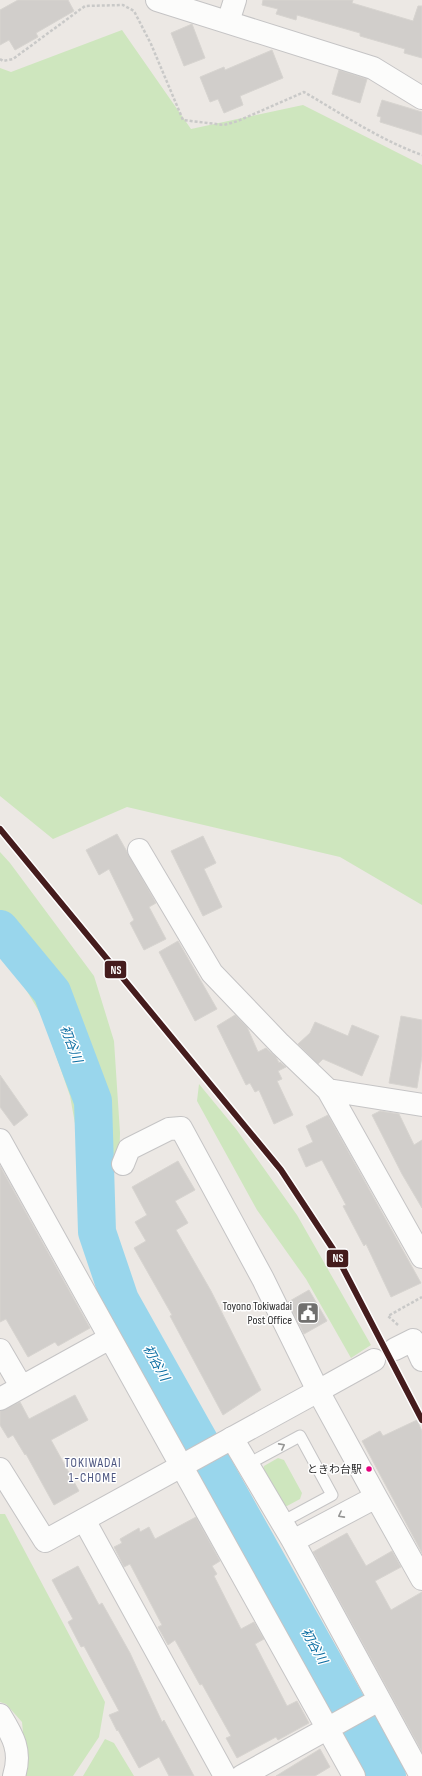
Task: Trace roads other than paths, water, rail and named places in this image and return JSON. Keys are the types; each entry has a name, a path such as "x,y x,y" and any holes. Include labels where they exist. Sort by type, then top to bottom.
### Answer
{"street":[{"path":"157,0 373,68 422,98"},
{"path":"228,22 235,0"},
{"path":"139,850 212,973 280,1044 328,1090 422,1256"},
{"path":"328,1090 422,1105"},
{"path":"123,1164 130,1149 169,1129 180,1128 263,1279 318,1390 422,1578"},
{"path":"0,1140 354,1776"},
{"path":"0,1399 110,1338"},
{"path":"404,1344 422,1360"},
{"path":"0,1350 22,1386"},
{"path":"0,1469 45,1541 374,1360"},
{"path":"232,1438 293,1541 421,1776"},
{"path":"293,1541 376,1497"},
{"path":"84,1520 226,1776"},
{"path":"242,1776 379,1700"},
{"path":"0,1715 12,1735 17,1749 14,1776"}],"lane":[{"path":"248,1464 300,1436 332,1496 282,1522"}],"waterway":[{"name":"初谷川","path":"0,929 52,992 93,1101 97,1232 120,1300 387,1776"}],"place":[{"name":"Toyono Tokiwadai Post Office","path":"308,1313"},
{"name":"ときわ台駅","path":"369,1469"}],"district":[{"name":"TOKIWADAI 1-CHOME","path":"93,1470"}]}
